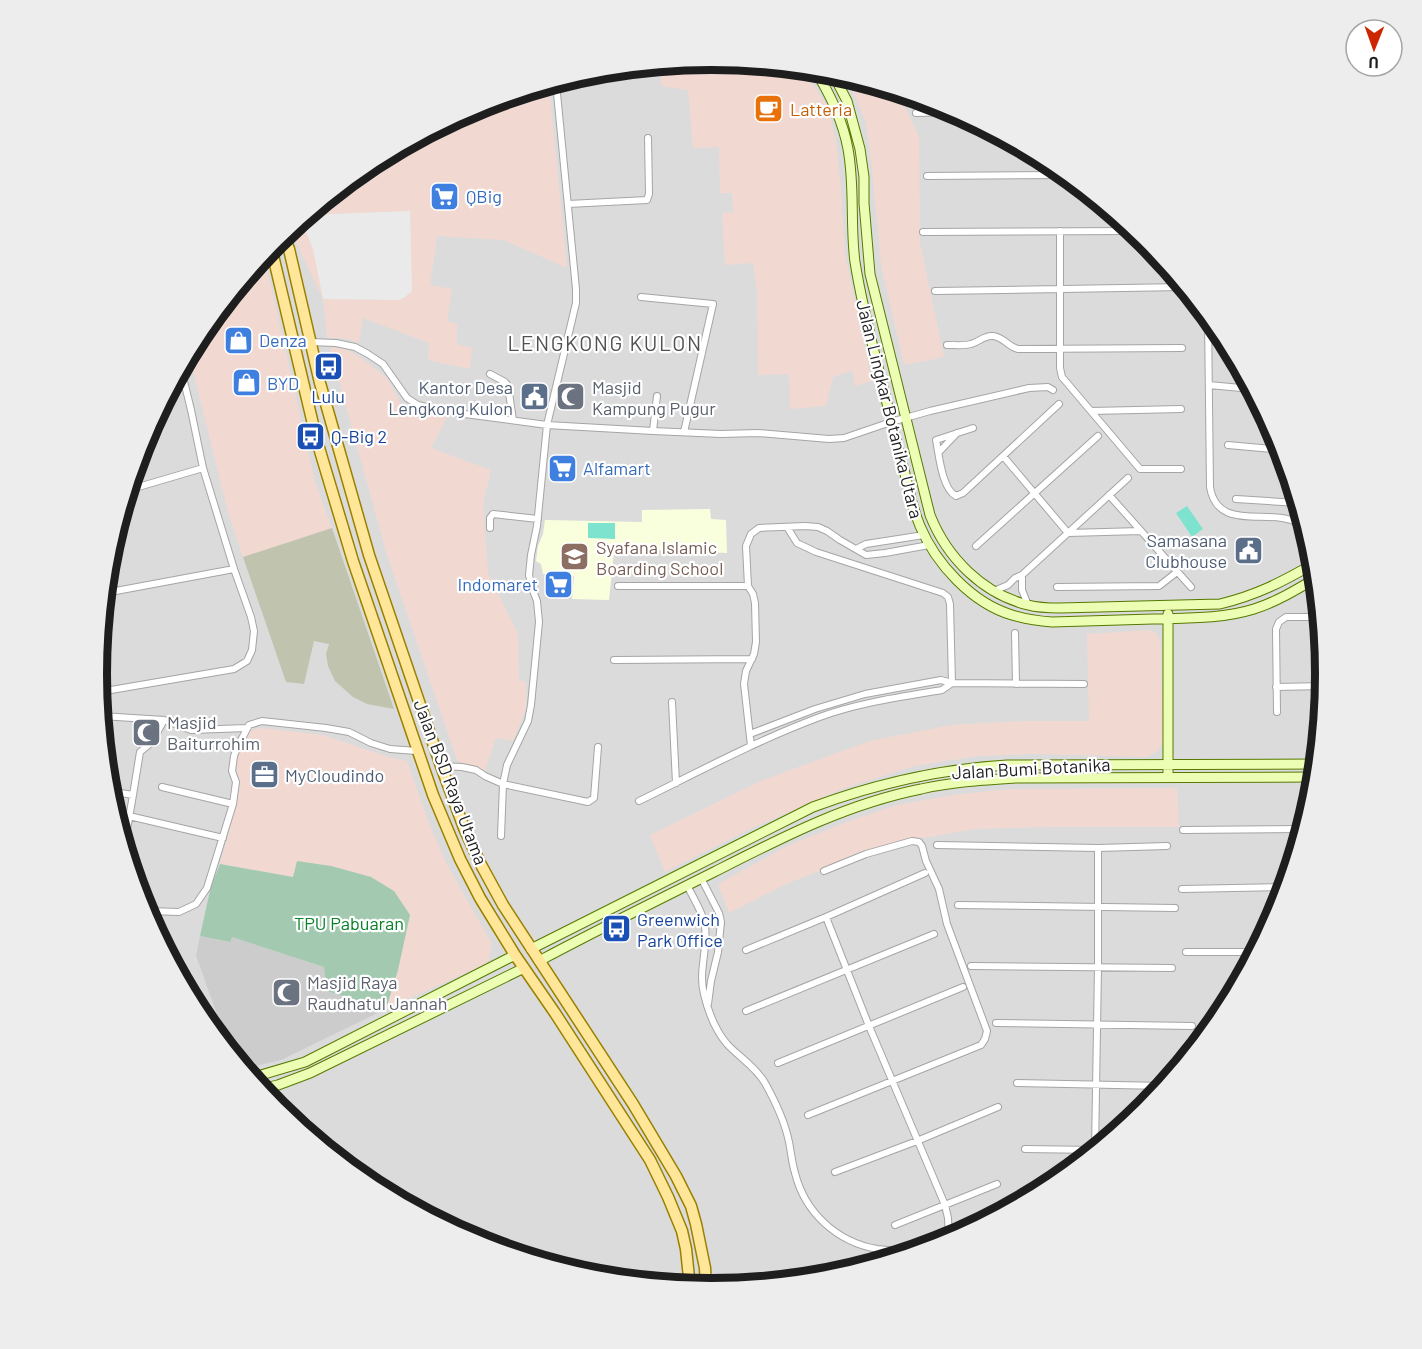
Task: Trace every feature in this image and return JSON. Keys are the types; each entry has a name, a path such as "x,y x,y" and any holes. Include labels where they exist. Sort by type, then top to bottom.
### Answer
{"main road":[{"name":"Jalan Lingkar Botanika Utara","path":"821,81 830,97 848,150 853,243 859,284 891,422 915,512 929,545 948,571 997,609 1010,615 1035,621 1052,622 1168,619 1234,614 1256,608 1308,583"},
{"name":"Jalan Lingkar Botanika Utara","path":"838,84 846,101 861,149 872,286 927,506 936,530 953,556 967,571 1006,597 1028,605 1060,608 1220,604 1268,589 1305,568"},
{"path":"853,243 867,242"},
{"name":"Jalan BSD Raya Utama","path":"287,244 320,383 369,555 464,828 503,904 633,1104 676,1176 696,1224 705,1278"},
{"name":"Jalan BSD Raya Utama","path":"274,258 317,441 353,561 433,795 460,859 480,898 650,1160 682,1231 689,1277"},
{"path":"353,561 369,555"},
{"path":"1168,606 1168,777"},
{"name":"Jalan Bumi Botanika","path":"531,949 813,807 902,780 985,766 1308,764"},
{"name":"Jalan Bumi Botanika","path":"539,961 787,835 846,810 920,789 1016,778 1306,777"},
{"path":"841,797 846,810"},
{"path":"259,1076 305,1062 515,954"},
{"path":"270,1087 310,1073 524,968"},
{"path":"341,1043 347,1055"}],"street":[{"path":"501,836 503,784 507,765 528,721 531,705 539,609 529,575 538,519 547,425 576,303 557,91"},
{"path":"916,113 932,113"},
{"path":"568,204 646,200 649,194 648,138"},
{"path":"927,177 1048,172"},
{"path":"1060,231 1060,368 1062,376 1140,469 1181,469"},
{"path":"923,232 1121,231"},
{"path":"935,291 1174,287"},
{"path":"641,297 714,304 684,432"},
{"path":"1208,332 1210,487 1215,503 1222,510 1234,516 1295,521"},
{"path":"947,345 968,345 982,338 995,336 1017,349 1182,348"},
{"path":"310,342 355,347 368,354 383,364 407,398 418,405 442,411 547,425 844,438 930,411 1029,388 1048,387 1053,390"},
{"path":"490,374 508,386 513,420"},
{"path":"107,690 234,669 247,661 252,650 254,631 251,617 203,468 184,380"},
{"path":"1209,385 1242,388"},
{"path":"653,431 657,396"},
{"path":"973,428 936,440 946,484 951,493 956,496 963,493 1059,404"},
{"path":"1091,411 1182,409"},
{"path":"939,452 958,433"},
{"path":"976,546 1098,436"},
{"path":"1228,445 1271,449"},
{"path":"1003,456 1068,533"},
{"path":"137,487 203,468"},
{"path":"994,591 1022,575 1128,478"},
{"path":"1109,495 1191,587"},
{"path":"1236,499 1289,502"},
{"path":"490,528 489,518 493,514 538,519"},
{"path":"787,526 797,543 816,552 943,593 948,597 952,683"},
{"path":"752,746 744,684 756,642 755,603 748,586 746,546 751,534 759,528 818,527 866,555 929,545"},
{"path":"1068,533 1141,531"},
{"path":"856,549 866,544 924,535"},
{"path":"113,592 234,569"},
{"path":"1057,587 1159,586 1178,572"},
{"path":"1022,575 1022,590 1028,605"},
{"path":"618,586 748,586"},
{"path":"1277,712 1276,629 1286,617 1312,617"},
{"path":"1015,633 1016,684"},
{"path":"614,660 752,659"},
{"path":"750,734 814,709 865,694 940,680 952,683 1084,684"},
{"path":"639,801 818,717 867,703 942,690 952,683"},
{"path":"1276,687 1315,686"},
{"path":"672,702 676,783"},
{"path":"108,716 164,720 191,730 247,728"},
{"path":"127,827 140,752 152,742 164,720"},
{"path":"155,911 180,912 196,904 207,888 233,804 236,782 232,763 247,728 252,724 262,721 326,728 349,732 390,749 417,751"},
{"path":"441,766 476,770 503,784 588,802 594,798 598,747"},
{"path":"162,788 233,804"},
{"path":"119,793 133,795"},
{"path":"129,816 223,838"},
{"path":"1183,830 1294,829"},
{"path":"808,1115 981,1045 987,1031 947,924 939,889 919,842 912,841 866,854 824,871"},
{"path":"937,845 1098,848 1167,846"},
{"path":"1095,1141 1098,848"},
{"path":"746,950 925,873"},
{"path":"701,878 719,913 721,922 708,1008"},
{"path":"687,885 704,919 706,938 702,986 708,1008 717,1029 728,1044 764,1081 789,1139 794,1173 802,1194 814,1213 827,1226 845,1238 877,1249 893,1250"},
{"path":"1182,889 1276,887"},
{"path":"958,905 1175,908"},
{"path":"826,917 869,1026 945,1205 948,1230"},
{"path":"746,1011 934,934"},
{"path":"1186,952 1247,952"},
{"path":"971,966 1172,968"},
{"path":"778,1063 963,987"},
{"path":"996,1023 1192,1026"},
{"path":"1017,1083 1153,1086"},
{"path":"835,1173 999,1107"},
{"path":"1024,1149 1084,1150"},
{"path":"895,1225 997,1184"}],"shaded area":[{"path":"711,70 790,76 829,82 905,103 942,116 1013,151 1079,195 1109,220 1165,276 1190,307 1213,339 1253,407 1283,480 1294,518 1310,596 1314,635 1314,714 1310,753 1294,831 1283,869 1253,942 1234,976 1213,1010 1165,1073 1138,1102 1079,1154 1013,1198 978,1216 942,1233 867,1258 829,1267 751,1277 671,1277 632,1273 593,1267 517,1246 480,1233 409,1198 343,1154 313,1129 257,1073 232,1042 209,1010 169,942 139,869 128,831 112,753 108,714 108,635 112,596 128,518 139,480 169,407 188,372 232,307 257,276 284,247 343,195 409,151 444,133 480,116 555,91 593,82 671,72"},
{"path":"711,70 810,79 828,108 836,141 845,254 872,381 855,386 852,370 833,377 826,406 790,409 789,374 758,375 757,292 753,263 725,265 722,213 733,212 732,193 720,193 719,147 693,148 688,90 661,86 660,73"},
{"path":"851,87 903,102 919,137 920,243 944,357 904,365 881,265 866,123"},
{"name":"QBig","path":"550,93 567,268 504,240 437,236 430,285 452,289 447,321 457,324 457,344 472,348 470,369 428,360 429,343 363,318 359,343 344,338 327,338 323,299 294,238 313,220 375,172 409,151 480,116"},
{"path":"410,211 412,291 399,300 323,299 313,249 304,228 320,215"},
{"path":"266,266 315,482 332,528 243,557 228,512 192,366 232,307"},
{"path":"330,348 342,348 357,355 387,378 403,408 447,417 431,448 491,470 483,504 488,573 518,634 519,680 526,682 526,709 513,741 496,738 485,770 469,767 457,760 386,552"},
{"path":"1187,506 1203,529 1192,537 1176,513"},
{"name":"Syafana Islamic Boarding School","path":"710,509 711,519 726,520 727,553 669,550 614,552 609,600 572,599 574,576 543,574 541,564 536,561 545,520 642,522 642,510"},
{"path":"588,523 615,523 615,539 588,538"},
{"path":"332,528 394,709 367,704 353,697 335,681 328,666 326,654 329,644 314,641 304,684 286,682 243,557"},
{"path":"1151,630 1158,635 1161,645 1163,743 1156,752 1147,757 1034,754 978,756 915,766 845,788 752,828 665,872 650,835 763,780 870,741 951,725 1021,721 1089,721 1087,634"},
{"path":"261,728 323,735 407,761 445,861 492,944 488,963 386,1009 398,970 371,877 331,866 293,877 220,864 238,799 240,783 236,764 238,752 246,734 251,730"},
{"path":"1177,788 1179,827 975,829 912,840 856,857 788,883 729,913 718,884 787,846 897,805 953,795 1007,789"},
{"path":"200,936 229,942 232,937 324,967 327,991 386,1009 281,1060 252,1067 222,1028 196,956"}],"green space":[{"name":"TPU Pabuaran","path":"297,861 331,866 371,877 394,891 410,915 398,970 386,1009 327,991 324,967 232,937 230,942 200,936 211,886 220,864 293,877"}],"place":[{"name":"Latteria","path":"769,109"},
{"name":"QBig","path":"445,196"},
{"name":"Denza","path":"238,340"},
{"name":"Lulu","path":"328,367"},
{"name":"BYD","path":"246,383"},
{"name":"Kantor Desa Lengkong Kulon","path":"534,397"},
{"name":"Masjid Kampung Pugur","path":"571,397"},
{"name":"Q-Big 2","path":"310,436"},
{"name":"Alfamart","path":"562,468"},
{"name":"Samasana Clubhouse","path":"1248,550"},
{"name":"Syafana Islamic Boarding School","path":"575,557"},
{"name":"Indomaret","path":"559,584"},
{"name":"Masjid Baiturrohim","path":"146,732"},
{"name":"MyCloudindo","path":"264,775"},
{"name":"Greenwich Park Office","path":"616,929"},
{"name":"Masjid Raya Raudhatul Jannah","path":"286,992"}],"district":[{"name":"LENGKONG KULON","path":"605,342"}]}
